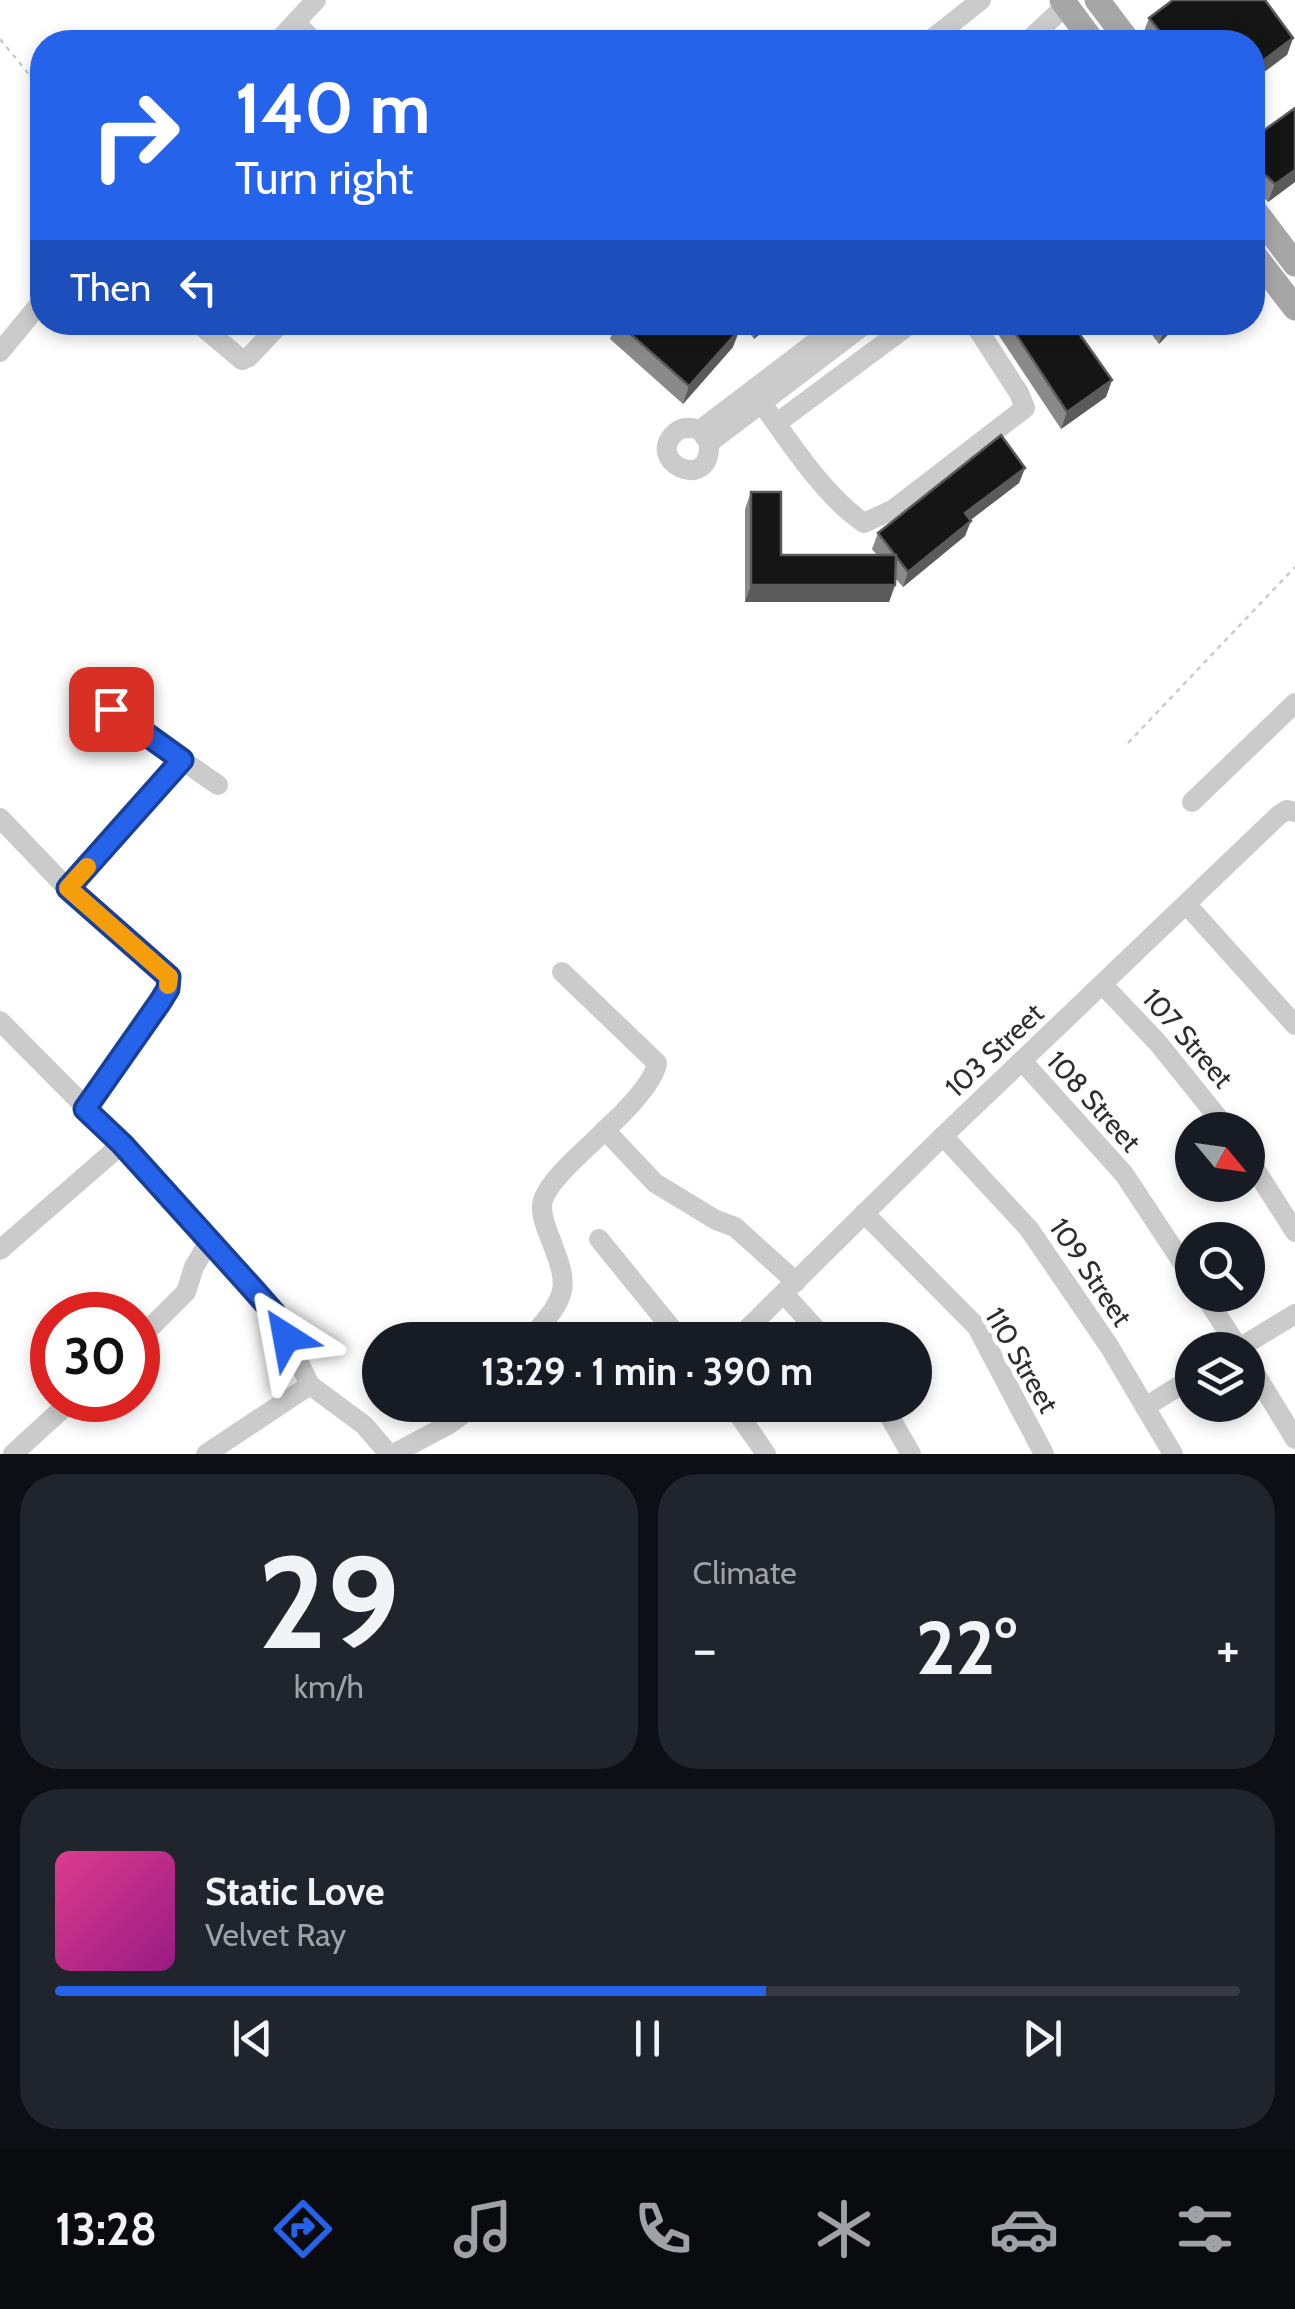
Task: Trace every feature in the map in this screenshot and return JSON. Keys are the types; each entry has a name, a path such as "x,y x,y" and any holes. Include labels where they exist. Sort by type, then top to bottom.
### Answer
{"main road":[{"path":"1098,0 1107,30"},
{"path":"1064,2 1099,30"},
{"path":"1265,224 1295,264"},
{"path":"1265,269 1295,308"}],"street":[{"path":"288,30 316,0"},
{"path":"943,30 982,0"},
{"path":"1038,30 1064,2"},
{"path":"296,22 304,30"},
{"path":"0,352 30,316"},
{"path":"212,335 242,360 269,335"},
{"path":"704,437 835,335"},
{"path":"777,423 895,335"},
{"path":"758,397 846,511 864,523 882,516 1025,408 981,335"},
{"path":"1192,802 1295,703"},
{"path":"111,709 218,786"},
{"path":"68,888 182,760"},
{"name":"103 Street","path":"755,1322 1278,815 1287,810 1295,812"},
{"path":"0,818 68,888 169,977 168,989 160,1002 85,1109"},
{"path":"1187,905 1295,1025"},
{"path":"544,1322 565,1286 564,1270 545,1224 543,1200 551,1186 622,1116 656,1072 657,1062 562,972"},
{"name":"107 Street","path":"1103,985 1213,1112"},
{"path":"0,1020 122,1144 274,1313 310,1384 364,1425 391,1454 452,1422"},
{"name":"108 Street","path":"1022,1060 1124,1174 1175,1251"},
{"path":"605,1130 655,1183 744,1232 814,1322"},
{"name":"109 Street","path":"943,1136 1029,1229 1069,1285 1173,1454"},
{"path":"0,1250 122,1144"},
{"path":"1265,1185 1295,1232"},
{"name":"110 Street","path":"864,1213 977,1328 1044,1454"},
{"path":"160,1318 186,1292 194,1267 210,1240"},
{"path":"599,1240 666,1322"},
{"path":"1265,1335 1295,1314"},
{"path":"206,1454 310,1384"},
{"path":"1145,1408 1175,1389"},
{"path":"1265,1391 1295,1439"},
{"path":"12,1454 48,1422"},
{"path":"744,1422 766,1454"},
{"path":"893,1422 911,1454"}],"path":[{"path":"0,39 30,76"},
{"path":"1128,743 1295,567"}],"building":[{"path":"1173,0 1265,0 1293,38 1265,59 1265,30 1158,30 1149,18"},
{"path":"1295,108 1295,170 1275,184 1265,175 1265,130"},
{"path":"632,335 735,335 689,386"},
{"path":"1017,335 1080,335 1112,380 1067,412"},
{"path":"1001,435 1025,468 965,513 971,521 908,572 878,533"},
{"path":"751,492 781,492 781,555 896,555 895,585 751,585"}],"slow traffic":[{"path":"87,867 68,888 169,977 168,985"}],"route":[{"path":"111,709 182,760 68,888 169,977 168,989 160,1002 85,1109 122,1144 252,1288 274,1313 286,1337"}]}
